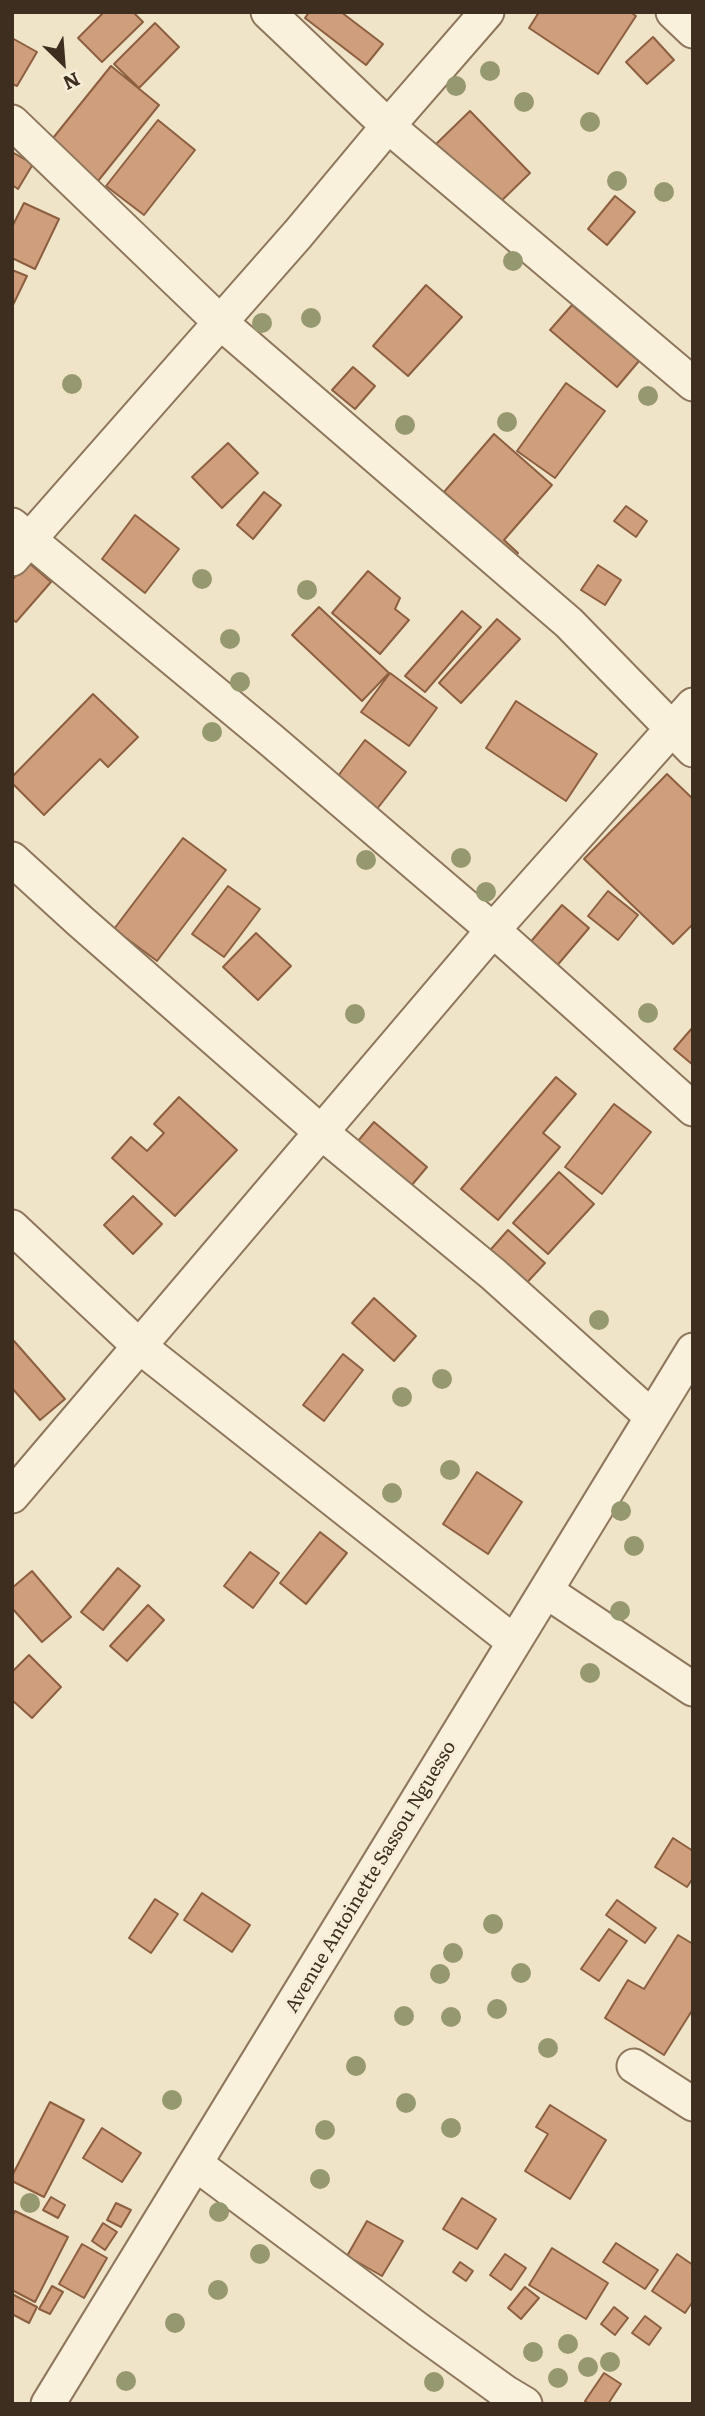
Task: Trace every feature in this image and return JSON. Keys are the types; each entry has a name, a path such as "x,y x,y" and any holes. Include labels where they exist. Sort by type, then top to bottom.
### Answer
{"street":[{"path":"268,12 388,126 693,384"},
{"path":"487,12 119,441 18,541 271,740 493,930 693,1108"},
{"path":"673,12 693,31"},
{"path":"12,122 220,322 569,623 686,728 493,930 12,1496"},
{"path":"12,859 79,921 321,1132 493,1274 652,1417"},
{"path":"12,1227 139,1346 514,1642"},
{"name":"Avenue Antoinette Sassou Nguesso","path":"48,2404 693,1350"},
{"path":"546,1591 693,1689"},
{"path":"634,2066 693,2104"},
{"path":"196,2164 419,2331 525,2404"}],"building":[{"path":"104,12 133,12 143,22 102,62 78,38"},
{"path":"309,12 341,12 383,44 366,65 305,18"},
{"path":"539,12 630,12 636,16 598,74 529,28"},
{"path":"155,23 179,47 139,88 114,64"},
{"path":"653,37 674,60 647,84 626,62"},
{"path":"12,38 37,52 17,86 12,84"},
{"path":"111,66 159,105 94,186 45,148"},
{"path":"470,111 530,173 494,208 434,146"},
{"path":"158,120 195,150 144,215 106,186"},
{"path":"12,152 33,164 18,189 12,185"},
{"path":"615,196 635,212 607,245 588,229"},
{"path":"24,203 59,219 35,269 12,258 12,227"},
{"path":"12,270 27,276 12,307"},
{"path":"426,285 462,317 408,376 373,346"},
{"path":"572,305 639,361 617,387 550,330"},
{"path":"353,367 375,386 355,409 332,390"},
{"path":"566,383 605,411 555,478 517,451"},
{"path":"494,434 552,485 504,540 518,553 495,579 457,547 478,522 444,492"},
{"path":"228,443 258,473 222,508 192,477"},
{"path":"264,492 281,505 253,539 237,525"},
{"path":"626,506 647,521 636,537 614,521"},
{"path":"135,515 179,549 145,593 102,559"},
{"path":"28,562 51,582 16,622 12,619 12,580"},
{"path":"598,565 621,580 605,605 581,590"},
{"path":"368,571 400,598 395,609 409,620 380,654 332,613"},
{"path":"319,607 389,673 362,701 292,635"},
{"path":"462,611 481,627 425,692 405,676"},
{"path":"497,619 520,639 461,703 439,683"},
{"path":"390,673 437,708 409,746 361,712"},
{"path":"93,694 138,737 108,767 100,759 44,815 12,783 12,777"},
{"path":"516,701 597,754 566,801 486,748"},
{"path":"365,740 406,772 373,814 332,784"},
{"path":"667,774 693,799 693,924 673,944 584,859"},
{"path":"183,838 226,870 157,961 114,929"},
{"path":"228,886 260,909 224,957 192,934"},
{"path":"608,891 638,915 618,940 588,916"},
{"path":"562,905 589,928 555,968 528,945"},
{"path":"256,933 291,966 258,1000 223,967"},
{"path":"693,1027 693,1065 674,1049"},
{"path":"556,1077 576,1094 543,1133 560,1147 498,1220 461,1189"},
{"path":"179,1097 237,1150 175,1216 112,1158 131,1137 147,1151 164,1133 154,1124"},
{"path":"614,1104 651,1132 602,1194 565,1167"},
{"path":"374,1122 427,1167 406,1192 353,1147"},
{"path":"559,1172 594,1204 548,1254 513,1223"},
{"path":"133,1196 162,1224 133,1254 104,1225"},
{"path":"508,1230 545,1263 522,1288 485,1256"},
{"path":"374,1298 416,1336 394,1361 352,1323"},
{"path":"14,1341 65,1399 40,1420 12,1388"},
{"path":"343,1354 363,1370 324,1421 303,1405"},
{"path":"477,1472 522,1502 488,1554 443,1524"},
{"path":"320,1532 347,1553 306,1604 280,1583"},
{"path":"250,1552 279,1573 253,1608 224,1586"},
{"path":"118,1568 140,1586 103,1630 81,1612"},
{"path":"32,1571 71,1617 42,1642 12,1608 12,1588"},
{"path":"148,1605 164,1620 127,1661 110,1646"},
{"path":"29,1655 61,1687 32,1718 12,1700 12,1672"},
{"path":"673,1838 693,1851 693,1878 687,1887 655,1867"},
{"path":"202,1893 250,1925 232,1952 184,1920"},
{"path":"155,1899 178,1914 151,1953 129,1938"},
{"path":"617,1900 656,1928 645,1943 606,1915"},
{"path":"609,1929 627,1941 599,1981 581,1969"},
{"path":"678,1935 693,1944 693,2009 664,2055 605,2018 628,1980 644,1989"},
{"path":"50,2102 84,2120 44,2197 12,2181 12,2176"},
{"path":"550,2105 606,2140 570,2199 525,2171 548,2134 536,2127"},
{"path":"102,2128 141,2153 122,2182 83,2158"},
{"path":"51,2197 65,2205 58,2218 43,2210"},
{"path":"462,2198 496,2219 477,2249 443,2229"},
{"path":"116,2203 131,2210 121,2227 107,2220"},
{"path":"15,2211 68,2237 35,2302 12,2290 12,2217"},
{"path":"367,2221 403,2241 382,2276 347,2256"},
{"path":"103,2223 117,2232 105,2250 92,2241"},
{"path":"616,2243 658,2270 645,2289 603,2262"},
{"path":"82,2244 107,2258 84,2298 59,2284"},
{"path":"552,2248 608,2283 586,2319 529,2285"},
{"path":"505,2254 526,2268 511,2290 490,2275"},
{"path":"677,2254 693,2265 693,2301 685,2313 652,2291"},
{"path":"460,2262 473,2271 466,2281 453,2272"},
{"path":"52,2286 63,2292 50,2314 39,2309"},
{"path":"525,2287 539,2298 521,2319 508,2308"},
{"path":"12,2294 37,2307 29,2323 12,2314"},
{"path":"614,2307 628,2318 615,2335 601,2324"},
{"path":"645,2316 661,2328 649,2345 632,2333"},
{"path":"604,2373 621,2384 608,2404 589,2404 585,2401"}]}
